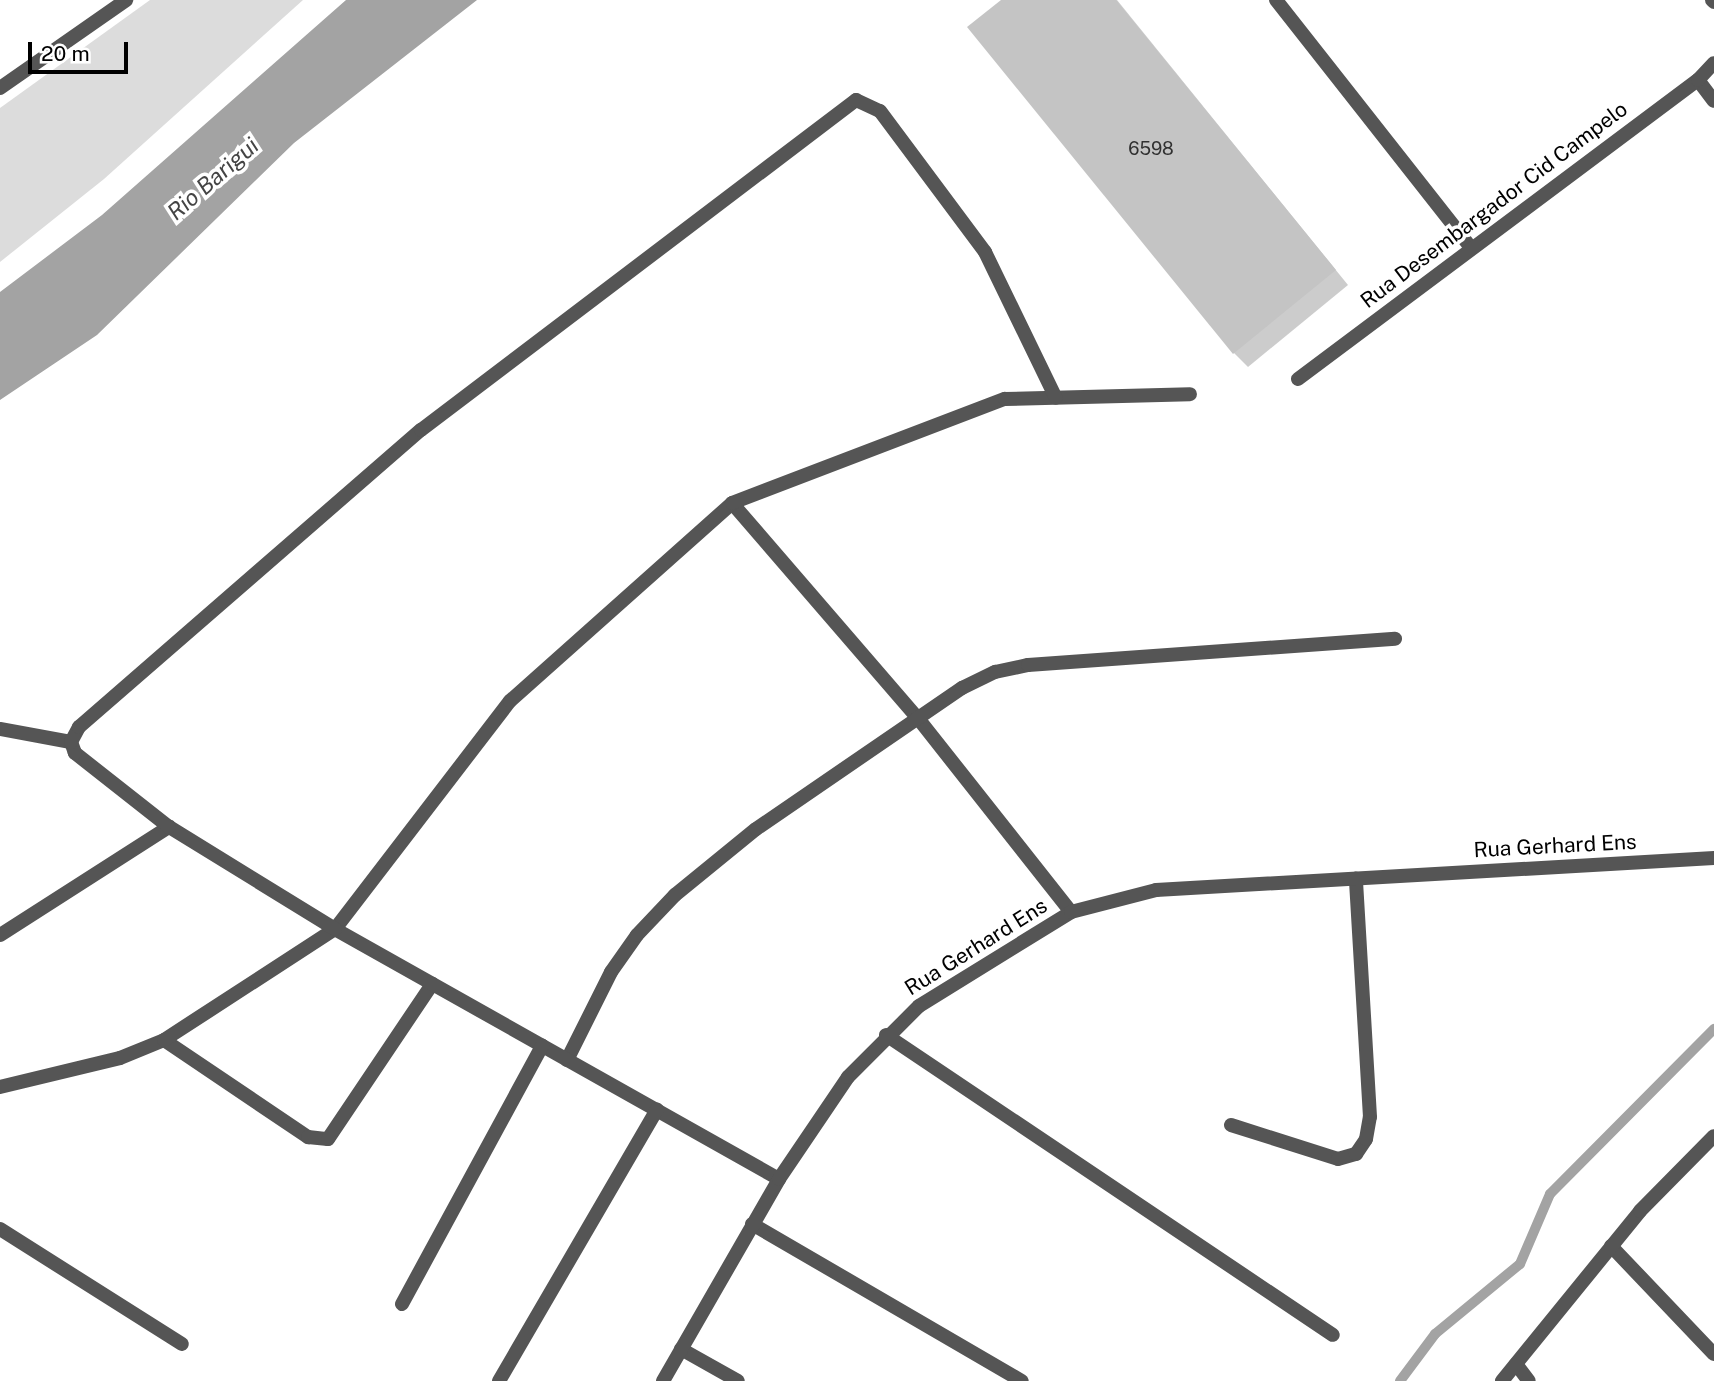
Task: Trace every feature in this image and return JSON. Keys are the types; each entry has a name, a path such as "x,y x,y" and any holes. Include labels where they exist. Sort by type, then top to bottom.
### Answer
{"street":[{"path":"0,89 126,0"},
{"path":"1276,0 1471,248"},
{"name":"Rua Desembargador Cid Campelo","path":"1298,379 1698,80 1714,63"},
{"path":"1698,80 1714,101"},
{"path":"779,1179 335,929 169,827 75,753 71,741 79,727 421,430 856,100 880,111 985,252 1056,398"},
{"path":"0,1087 120,1058 164,1040 335,929 510,701 732,503 1005,399 1190,394"},
{"path":"732,503 917,717 1071,912"},
{"path":"567,1060 611,972 637,935 675,894 756,829 917,717 995,672 1028,665 1395,639"},
{"path":"0,729 71,741"},
{"path":"0,935 169,827"},
{"name":"Rua Gerhard Ens","path":"663,1381 779,1179 848,1077 886,1035 962,977 1071,912 1156,890 1714,858"},
{"path":"1231,1125 1338,1159 1356,1154 1366,1139 1370,1117 1356,878"},
{"path":"164,1040 308,1137 328,1139 432,984"},
{"path":"886,1035 1333,1335"},
{"path":"402,1304 542,1046"},
{"path":"499,1381 657,1110"},
{"path":"1502,1381 1611,1246 1714,1136"},
{"path":"752,1224 1022,1381"},
{"path":"0,1229 182,1344"},
{"path":"1611,1246 1714,1354"},
{"path":"681,1349 738,1381"},
{"path":"1516,1364 1529,1381"}],"shaded area":[{"path":"150,0 303,0 104,179 0,262 0,108"}],"water":[{"name":"Rio Barigui","path":"346,0 477,0 294,143 97,335 0,400 0,292 102,215"}],"building":[{"path":"1001,0 1116,0 1336,270 1233,354 967,27"}],"waterway":[{"path":"1400,1381 1435,1334 1520,1264 1550,1194 1714,1029"}]}
